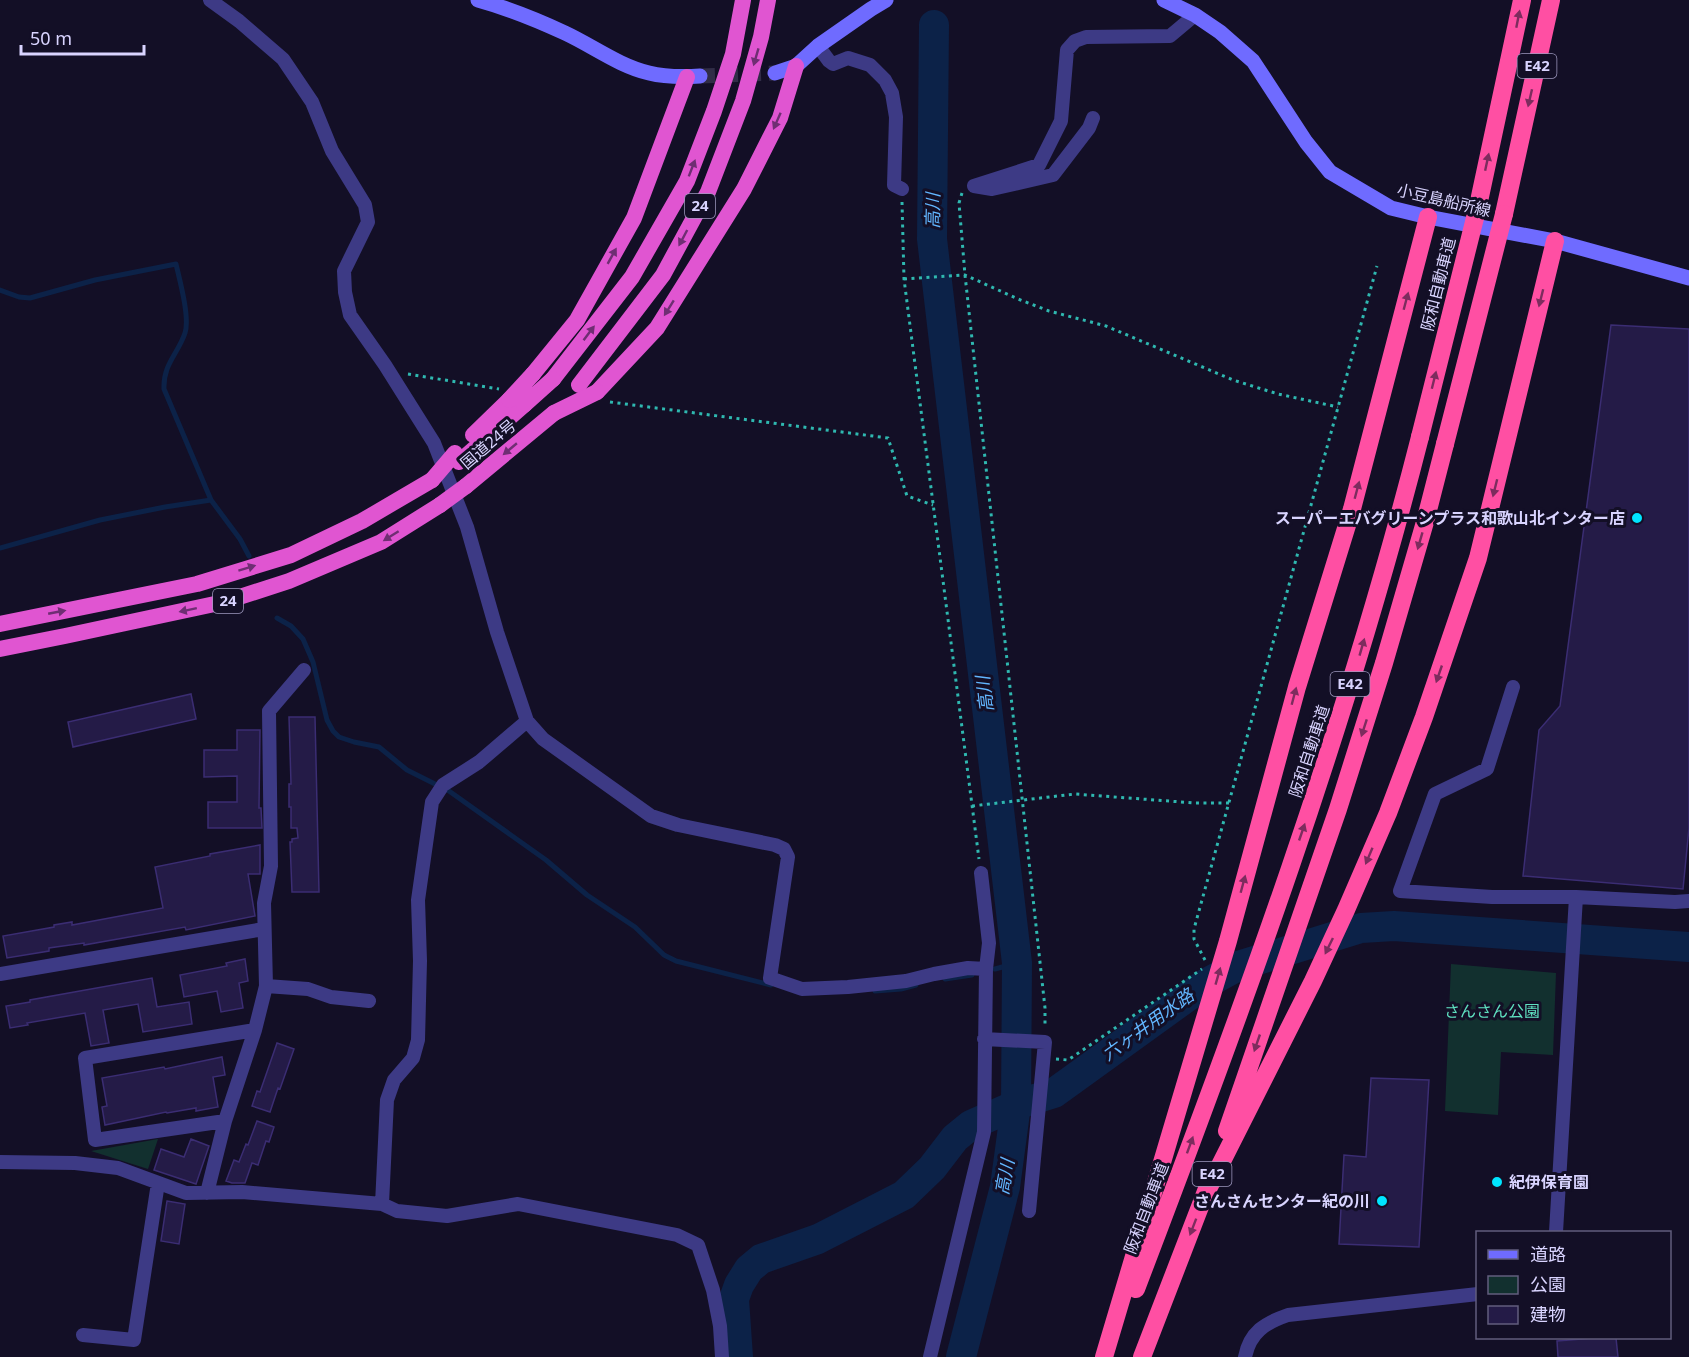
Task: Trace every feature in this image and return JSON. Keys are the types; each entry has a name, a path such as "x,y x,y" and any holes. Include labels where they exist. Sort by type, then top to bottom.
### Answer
{"highway":[{"name":"国道24号","path":"514,398 553,379 632,277 687,181 733,54 743,0"},
{"name":"国道24号","path":"0,649 224,602 278,585 381,542 466,486 554,413 579,386 663,275 708,192 743,101 761,37 768,0"},
{"name":"阪和自動車道","path":"1110,1357 1246,995 1310,810 1356,666 1399,520 1478,206 1522,0"},
{"name":"E42","path":"1142,1357 1205,1195 1302,918 1384,663 1425,522 1504,214 1551,0"},
{"name":"24","path":"554,413 603,397 657,328 744,189 780,117 796,66"},
{"name":"24","path":"0,624 197,584 291,555 362,521 432,480 514,398 577,320 634,218 694,76"},
{"path":"1104,1357 1228,941 1297,687 1352,509 1428,217"},
{"path":"1205,1195 1346,910 1388,813 1424,717 1478,558 1555,241"}],"main road":[{"path":"478,0 499,6 565,33 617,61 650,73 694,76"},
{"path":"775,73 796,66 818,46 886,0"},
{"name":"小豆島船所線","path":"1164,0 1195,15 1220,32 1254,61 1306,142 1330,172 1391,208 1555,241 1689,278"}],"street":[{"path":"210,0 239,21 283,59 312,102 332,151 365,205 368,222 344,271 345,292 350,315 434,443 467,527 497,632 527,721 543,739 651,816 678,825 775,845 784,849 788,857 770,978 802,989 906,981 968,968 986,969"},
{"path":"974,186 1039,165 1061,121 1067,50 1075,41 1086,37 1170,36 1195,15"},
{"path":"818,46 833,64 848,58 870,65 885,80 892,93 896,117 894,185 902,189"},
{"path":"974,186 992,189 1053,175 1089,128 1093,118"},
{"path":"207,1192 225,1121 255,1029 266,986 264,903 271,866 268,711 304,670"},
{"path":"1513,687 1487,769 1435,794 1400,891 1492,897 1689,901"},
{"path":"382,1204 387,1100 394,1080 413,1058 418,1040 420,961 418,900 432,802 442,787 479,762 527,721"},
{"path":"930,1357 984,1132 991,1039 986,969 989,943 981,873"},
{"path":"1556,1231 1576,897"},
{"path":"0,974 264,930"},
{"path":"266,986 308,989 331,997 369,1001"},
{"path":"225,1121 95,1140 85,1058 255,1029"},
{"path":"991,1039 1042,1042 1043,1058 1029,1211"},
{"path":"0,1162 75,1162 118,1168 186,1193 253,1193 382,1204 397,1211 447,1216 518,1204 677,1235 698,1245 713,1290 720,1326 722,1357"},
{"path":"83,1335 134,1340 159,1183"},
{"path":"1245,1357 1252,1338 1270,1322 1288,1315 1476,1294"}],"path":[{"path":"974,186 962,193 958,203 1020,800 1045,1008 1042,1042"},
{"path":"902,189 904,279 975,806 981,873"},
{"path":"1043,1058 1068,1060 1208,965 1194,939 1194,928 1377,266"},
{"path":"904,279 964,275 1049,311 1106,326 1233,380 1278,394 1338,407"},
{"path":"388,371 514,398"},
{"path":"603,397 888,438 907,496 933,505"},
{"path":"975,806 1075,794 1195,803 1229,803"}],"green space":[{"name":"さんさん公園","path":"1451,964 1556,973 1553,1055 1501,1052 1498,1115 1445,1111"},
{"path":"158,1139 148,1169 91,1151"}],"building":[{"name":"スーパーエバグリーンプラス和歌山北インター店","path":"1611,325 1689,329 1689,828 1683,889 1523,876 1539,730 1560,706"},
{"path":"191,694 196,719 73,747 68,722"},
{"path":"289,717 315,717 319,892 292,892 290,842 298,838 297,828 291,828 291,807 289,807 289,784 291,784"},
{"path":"237,730 260,730 259,808 261,808 262,828 208,828 208,802 237,802 237,776 204,777 204,750 237,750"},
{"path":"260,845 260,874 248,874 255,916 186,930 185,927 84,945 84,943 49,948 49,951 7,958 3,936 54,927 54,925 72,922 72,925 163,908 155,867"},
{"path":"245,959 248,981 239,983 243,1008 221,1012 217,991 184,997 180,975 227,966 226,963"},
{"path":"152,978 157,1007 189,1002 192,1024 143,1032 138,1004 103,1010 109,1043 91,1046 85,1013 10,1028 6,1006"},
{"path":"277,1043 294,1049 270,1112 252,1106 257,1091 260,1092"},
{"path":"222,1057 225,1075 213,1077 218,1107 196,1111 196,1108 166,1112 105,1125 102,1107 107,1106 102,1078 164,1067 165,1069"},
{"name":"さんさんセンター紀の川","path":"1371,1078 1429,1080 1419,1247 1339,1244 1344,1155 1366,1157"},
{"path":"257,1121 274,1127 269,1142 266,1141 258,1165 252,1163 245,1183 226,1181 234,1160 239,1162 246,1144 248,1145"},
{"path":"191,1139 209,1146 196,1184 154,1170 161,1149 184,1157"},
{"path":"167,1201 185,1204 179,1244 161,1241"},
{"path":"1616,1339 1618,1357 1558,1357 1557,1341"}],"waterway":[{"name":"高川","path":"934,25 932,239 1017,963 1016,1105 1005,1187 961,1357"},
{"path":"0,290 19,297 30,298 95,280 176,264 184,299 186,326 185,333 166,373 164,389 211,500 240,539 249,556"},
{"path":"0,548 100,520 211,500"},
{"path":"277,618 291,626 303,639 313,662 327,720 339,737 379,747 407,770 449,791 546,860 587,895 635,927 664,955 676,961 771,985"},
{"name":"六ヶ井用水路","path":"738,1357 734,1299 749,1269 761,1259 818,1239 904,1195 932,1168 955,1138 971,1125 1016,1105 1054,1093 1205,984 1238,966 1361,928 1394,926 1689,947"},
{"path":"995,969 1017,963"},
{"path":"945,979 972,975"},
{"path":"875,991 916,985"}],"tunnel":[{"path":"700,76 775,73"}],"place":[{"name":"スーパーエバグリーンプラス和歌山北インター店","path":"1637,518"},
{"name":"紀伊保育園","path":"1497,1182"},
{"name":"さんさんセンター紀の川","path":"1382,1201"}]}
